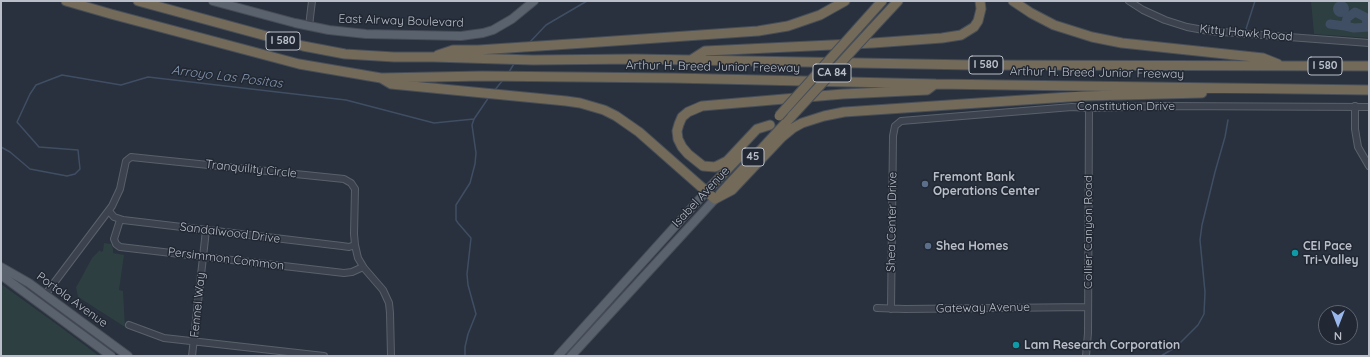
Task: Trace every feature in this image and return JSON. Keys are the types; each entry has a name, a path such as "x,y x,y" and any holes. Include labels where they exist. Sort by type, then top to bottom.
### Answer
{"highway":[{"name":"Arthur H. Breed Junior Freeway","path":"66,1 299,64 381,78 520,76 1369,90"},
{"name":"Arthur H. Breed Junior Freeway","path":"138,1 322,51 387,57 433,57 494,60 691,60 980,65 1369,66"},
{"path":"433,57 453,50 543,46 758,31 788,26 820,15 845,1"},
{"name":"Isabel Avenue","path":"706,192 779,116 882,1"},
{"name":"Isabel Avenue","path":"715,199 898,1"},
{"path":"691,60 705,51 873,43 961,35 974,27 978,21 981,9 980,1"},
{"path":"1013,1 1031,13 1054,25 1092,37 1122,43 1263,58 1281,65"},
{"path":"381,78 391,84 580,103 604,110 616,116 639,132 715,199 732,190 782,137 793,128 802,123 824,116 844,112 1083,96 1230,92 1239,87"},
{"path":"770,125 757,129 727,161 715,167 703,166 688,154 678,139 677,131 682,117 688,112 702,106 843,94 927,90 935,84"}],"main road":[{"name":"East Airway Boulevard","path":"213,1 309,26 366,34 461,36 472,36 493,30 503,25 534,1"},
{"name":"Isabel Avenue","path":"558,356 706,192"},
{"name":"Isabel Avenue","path":"571,356 715,199"},
{"name":"Portola Avenue","path":"1,267 29,283 128,356"},
{"name":"Portola Avenue","path":"1,275 111,356"}],"street":[{"path":"309,26 312,1"},
{"name":"Kitty Hawk Road","path":"1129,1 1143,10 1165,20 1187,27 1209,31 1369,44"},
{"path":"1355,106 1355,129 1358,147 1369,166"},
{"name":"Constitution Drive","path":"893,136 895,126 906,120 1072,107 1369,106"},
{"name":"Collier Canyon Road","path":"1086,356 1088,307 1089,108"},
{"name":"Shea Center Drive","path":"891,309 893,136"},
{"name":"Tranquility Circle","path":"46,295 109,211 120,189 126,162 132,157 344,179 351,183 355,190 355,245 358,258 363,267 380,286 389,303 391,356"},
{"path":"109,211 120,220"},
{"name":"Sandalwood Drive","path":"120,220 349,247 355,245"},
{"name":"Persimmon Common","path":"120,220 114,239 115,243 119,247 344,273 352,272 363,267"},
{"name":"Fennel Way","path":"192,356 206,230"},
{"name":"Gateway Avenue","path":"877,308 1088,307"},
{"path":"129,325 159,336 324,356"}],"shaded area":[{"path":"1311,1 1369,1 1369,38 1314,34"},
{"path":"104,243 111,244 113,253 124,255 119,290 123,291 125,327 78,297 76,287 92,258 100,250 101,252 103,251"},
{"path":"1,284 62,328 99,356 1,356"}],"water":[{"path":"1338,1 1344,1 1349,6 1347,15 1344,17 1338,17 1333,12 1333,6"}],"waterway":[{"name":"Arroyo Las Positas","path":"529,43 546,25 587,1"},
{"path":"1246,29 1255,1"},
{"path":"1345,26 1347,18 1355,12 1365,17 1367,21 1366,26"},
{"path":"1330,24 1354,28 1369,27"},
{"name":"Arroyo Las Positas","path":"509,72 515,62"},
{"name":"Arroyo Las Positas","path":"1,147 10,152 30,169 67,176 75,174 80,169 78,150 39,147 17,122 30,94 36,85 62,75 121,85 148,77 346,100 434,123 474,119"},
{"name":"Arroyo Las Positas","path":"494,91 503,80"},
{"path":"465,356 465,347 468,334 476,314 468,285 467,274 471,238 456,220 456,205 470,183 475,164 476,153 472,125 474,119 489,97"},
{"path":"1161,356 1176,347 1198,325 1204,314 1205,292 1200,240 1202,225 1228,120"}],"place":[{"name":"Fremont Bank Operations Center","path":"925,184"},
{"name":"Shea Homes","path":"928,246"},
{"name":"CEI Pace Tri-Valley","path":"1295,253"},
{"name":"Lam Research Corporation","path":"1016,345"}]}
